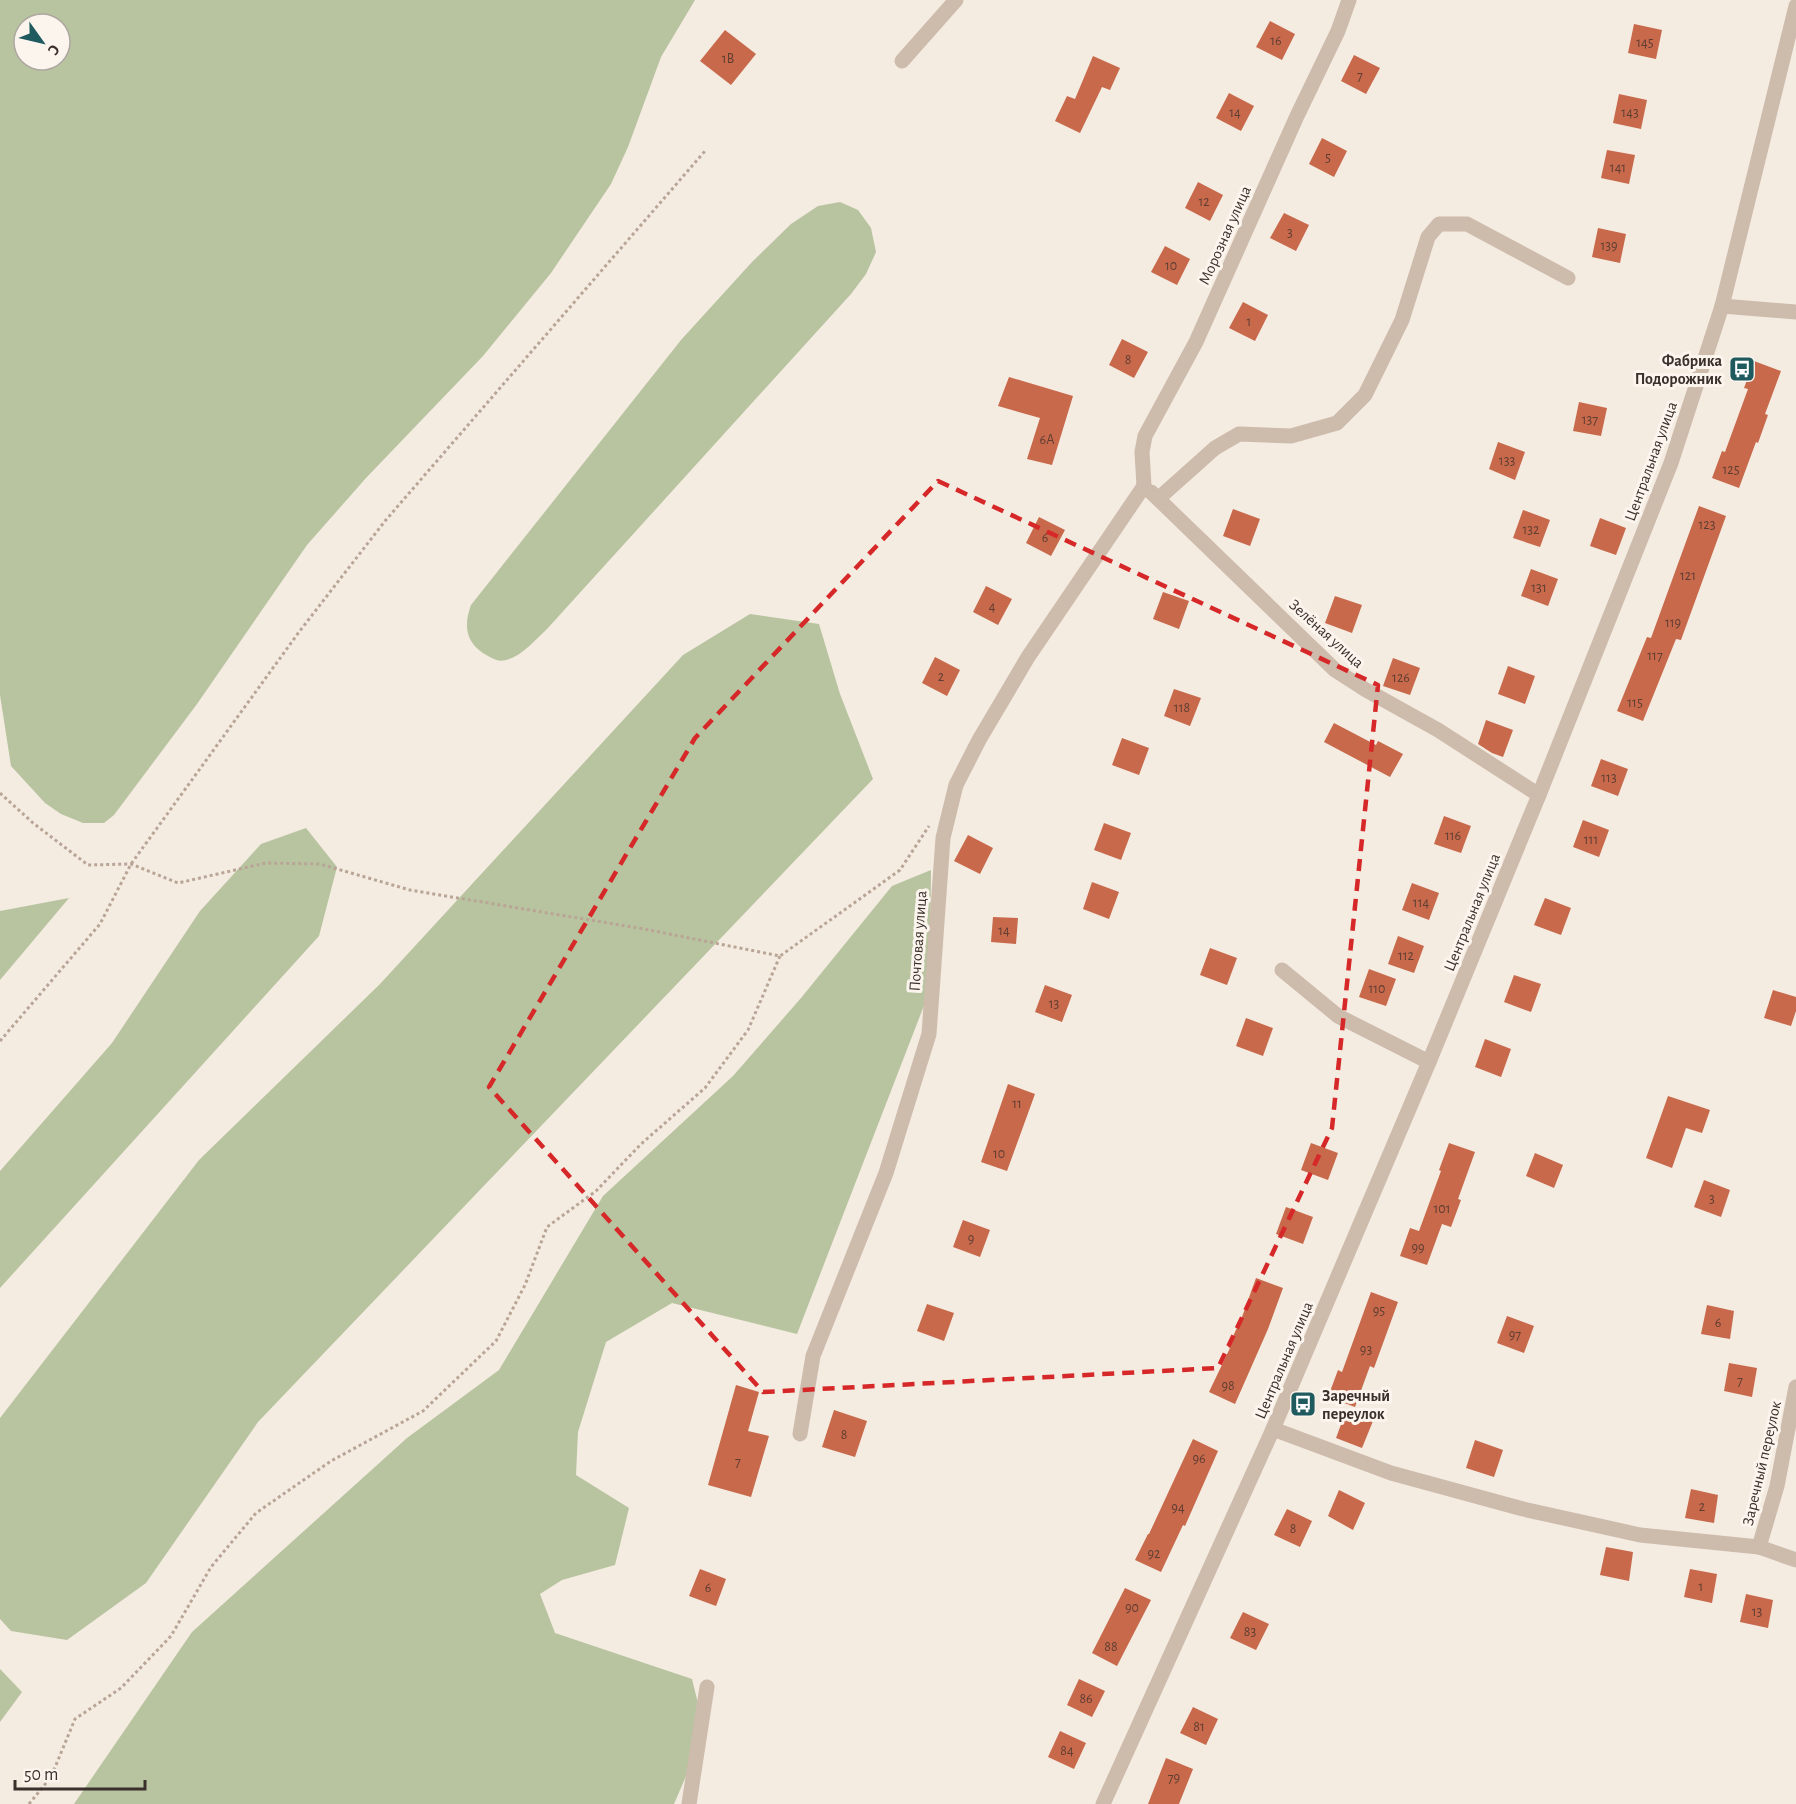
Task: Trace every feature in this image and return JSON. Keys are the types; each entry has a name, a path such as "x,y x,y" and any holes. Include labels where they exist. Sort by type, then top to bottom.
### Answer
{"street":[{"path":"902,61 956,0"},
{"name":"Морозная улица","path":"1144,486 1145,436 1196,342 1297,116 1338,31 1349,0"},
{"name":"Центральная улица","path":"1103,1804 1273,1429 1429,1062 1539,795 1671,463 1722,306 1796,6"},
{"path":"1159,498 1215,448 1239,434 1291,436 1337,423 1365,395 1402,320 1428,237 1439,224 1467,224 1568,278"},
{"path":"1722,306 1796,312"},
{"name":"Зелёная улица","path":"1144,486 1335,670 1438,730 1539,795"},
{"name":"Почтовая улица","path":"800,1434 813,1356 886,1173 928,1034 943,838 956,785 979,740 1028,657 1144,486"},
{"path":"1282,970 1338,1016 1429,1062"},
{"name":"Заречный переулок","path":"1760,1547 1777,1486 1796,1387"},
{"name":"Заречный переулок","path":"1273,1429 1391,1473 1523,1509 1640,1534 1760,1547 1796,1560"},
{"path":"688,1804 707,1687"}],"path":[{"path":"0,1041 100,924 131,864 299,632 385,521 705,151"},
{"path":"0,793 88,865 131,864 178,883 266,863 320,864 410,890 644,929 780,956"},
{"path":"28,1804 51,1777 75,1719 121,1688 171,1636 211,1567 256,1513 331,1461 423,1411 496,1341 525,1285 546,1227 596,1191 641,1144 705,1088 748,1030 780,956 900,870 931,823"}],"highlighted area":[{"path":"938,481 1378,685 1332,1128 1218,1368 763,1392 489,1087 695,738"}],"green space":[{"path":"0,0 695,0 661,57 628,147 611,184 551,273 483,356 366,478 307,545 197,704 114,815 104,823 83,823 61,814 45,803 11,766 0,695"},
{"path":"840,202 858,210 871,228 876,252 866,274 851,294 533,643 512,658 503,661 494,659 481,651 468,634 467,621 471,605 681,340 752,262 791,224 818,206"},
{"path":"750,614 819,624 840,694 873,779 258,1422 146,1583 67,1640 11,1631 0,1619 0,1418 199,1160 380,984 683,655"},
{"path":"306,828 337,867 319,936 0,1288 0,1171 112,1043 200,911 261,844"},
{"path":"931,870 930,990 797,1334 672,1303 606,1342 578,1432 576,1475 629,1508 615,1565 562,1580 540,1594 555,1633 692,1679 705,1732 674,1804 74,1804 192,1632 407,1438 499,1370 603,1196 733,1076 801,998 892,886"},
{"path":"69,898 0,980 0,911"},
{"path":"0,1669 22,1692 0,1722"}],"building":[{"path":"1270,21 1295,34 1282,60 1256,47"},
{"path":"1634,24 1662,30 1656,59 1628,53"},
{"path":"725,30 756,54 731,85 700,61"},
{"path":"1354,55 1380,68 1366,94 1341,81"},
{"path":"1093,56 1120,68 1110,90 1102,87 1080,133 1055,121 1067,96 1075,99"},
{"path":"1229,93 1254,106 1241,131 1216,118"},
{"path":"1619,94 1647,100 1641,129 1613,123"},
{"path":"1322,138 1347,151 1334,177 1309,164"},
{"path":"1607,150 1635,155 1629,184 1601,178"},
{"path":"1198,182 1223,195 1210,221 1185,208"},
{"path":"1284,213 1309,225 1296,251 1270,238"},
{"path":"1598,228 1626,234 1620,263 1592,257"},
{"path":"1165,246 1190,259 1177,285 1151,272"},
{"path":"1243,302 1268,315 1255,341 1229,328"},
{"path":"1122,339 1148,352 1134,378 1109,365"},
{"path":"1754,361 1781,371 1765,414 1768,415 1758,443 1756,442 1739,488 1712,478 1722,451 1725,452 1748,389 1744,388"},
{"path":"1009,377 1073,396 1052,465 1027,459 1040,418 998,406"},
{"path":"1579,402 1607,408 1601,436 1573,431"},
{"path":"1498,442 1525,452 1515,480 1489,469"},
{"path":"1699,506 1726,516 1681,640 1676,639 1643,721 1617,711 1647,637 1651,638"},
{"path":"1233,509 1260,519 1250,546 1223,536"},
{"path":"1523,510 1550,520 1540,547 1513,538"},
{"path":"1039,517 1065,530 1051,556 1026,543"},
{"path":"1600,518 1626,528 1616,555 1590,546"},
{"path":"1531,569 1558,579 1548,606 1521,596"},
{"path":"986,586 1012,599 998,625 973,612"},
{"path":"1163,592 1189,601 1179,629 1153,619"},
{"path":"1335,596 1362,605 1352,633 1325,623"},
{"path":"935,657 960,670 947,696 922,683"},
{"path":"1393,658 1420,668 1410,695 1383,686"},
{"path":"1508,666 1535,676 1525,704 1498,694"},
{"path":"1174,689 1201,698 1190,726 1164,716"},
{"path":"1486,720 1513,730 1503,757 1478,744"},
{"path":"1334,723 1376,745 1378,741 1403,754 1390,777 1324,742"},
{"path":"1122,738 1149,748 1139,775 1112,765"},
{"path":"1601,759 1628,769 1618,796 1591,786"},
{"path":"1444,816 1471,826 1461,853 1434,844"},
{"path":"1583,820 1609,830 1599,857 1573,847"},
{"path":"1104,823 1131,833 1121,860 1094,850"},
{"path":"968,835 993,848 980,874 954,861"},
{"path":"1092,882 1119,892 1109,919 1083,909"},
{"path":"1412,883 1439,893 1429,920 1402,910"},
{"path":"1545,898 1571,908 1561,935 1534,925"},
{"path":"993,917 1018,918 1016,944 991,942"},
{"path":"1398,936 1424,946 1414,973 1388,964"},
{"path":"1210,948 1237,958 1227,985 1200,975"},
{"path":"1369,969 1396,979 1386,1006 1359,997"},
{"path":"1514,975 1541,984 1531,1012 1504,1002"},
{"path":"1045,985 1072,995 1062,1022 1035,1012"},
{"path":"1773,990 1796,997 1796,1011 1791,1026 1764,1018"},
{"path":"1246,1018 1273,1028 1263,1056 1236,1046"},
{"path":"1485,1039 1511,1049 1501,1077 1475,1067"},
{"path":"1008,1084 1035,1094 1007,1171 981,1162"},
{"path":"1668,1096 1710,1110 1702,1133 1686,1128 1672,1168 1646,1158"},
{"path":"1311,1143 1338,1153 1328,1180 1301,1170"},
{"path":"1449,1143 1475,1152 1458,1199 1461,1200 1451,1227 1442,1224 1427,1265 1400,1256 1410,1228 1419,1231"},
{"path":"1535,1153 1563,1165 1554,1188 1526,1176"},
{"path":"1704,1180 1730,1190 1721,1217 1694,1207"},
{"path":"1286,1207 1313,1217 1303,1244 1276,1234"},
{"path":"963,1220 990,1230 980,1257 953,1247"},
{"path":"1256,1278 1283,1288 1268,1329 1235,1404 1209,1392 1230,1348 1228,1347"},
{"path":"1371,1292 1398,1302 1374,1368 1370,1366 1355,1407 1328,1397 1338,1370 1342,1372"},
{"path":"927,1304 954,1313 944,1341 917,1331"},
{"path":"1707,1305 1734,1311 1730,1339 1701,1334"},
{"path":"1507,1316 1534,1326 1524,1353 1497,1343"},
{"path":"1729,1363 1757,1368 1752,1397 1724,1391"},
{"path":"736,1385 759,1392 748,1431 769,1436 751,1497 708,1485"},
{"path":"834,1410 867,1421 855,1457 822,1447"},
{"path":"1346,1411 1373,1421 1362,1448 1336,1438"},
{"path":"1193,1439 1218,1451 1185,1526 1183,1525 1161,1572 1135,1560"},
{"path":"1475,1440 1503,1450 1494,1477 1466,1468"},
{"path":"1691,1489 1718,1495 1714,1523 1685,1518"},
{"path":"1339,1490 1365,1503 1353,1530 1328,1516"},
{"path":"1287,1509 1312,1521 1300,1547 1274,1535"},
{"path":"1606,1547 1633,1552 1629,1581 1600,1575"},
{"path":"700,1569 726,1579 716,1606 689,1596"},
{"path":"1690,1569 1717,1574 1712,1603 1684,1597"},
{"path":"1125,1588 1151,1600 1117,1666 1092,1653"},
{"path":"1746,1594 1773,1600 1768,1628 1740,1622"},
{"path":"1243,1612 1269,1624 1256,1650 1230,1638"},
{"path":"1079,1679 1105,1691 1092,1717 1067,1705"},
{"path":"1193,1707 1218,1719 1206,1745 1180,1733"},
{"path":"1060,1731 1086,1743 1074,1769 1048,1757"},
{"path":"1166,1758 1193,1769 1179,1804 1148,1804"}],"place":[{"name":"Фабрика Подорожник","path":"1742,369"},
{"name":"Заречный переулок","path":"1303,1404"}]}
